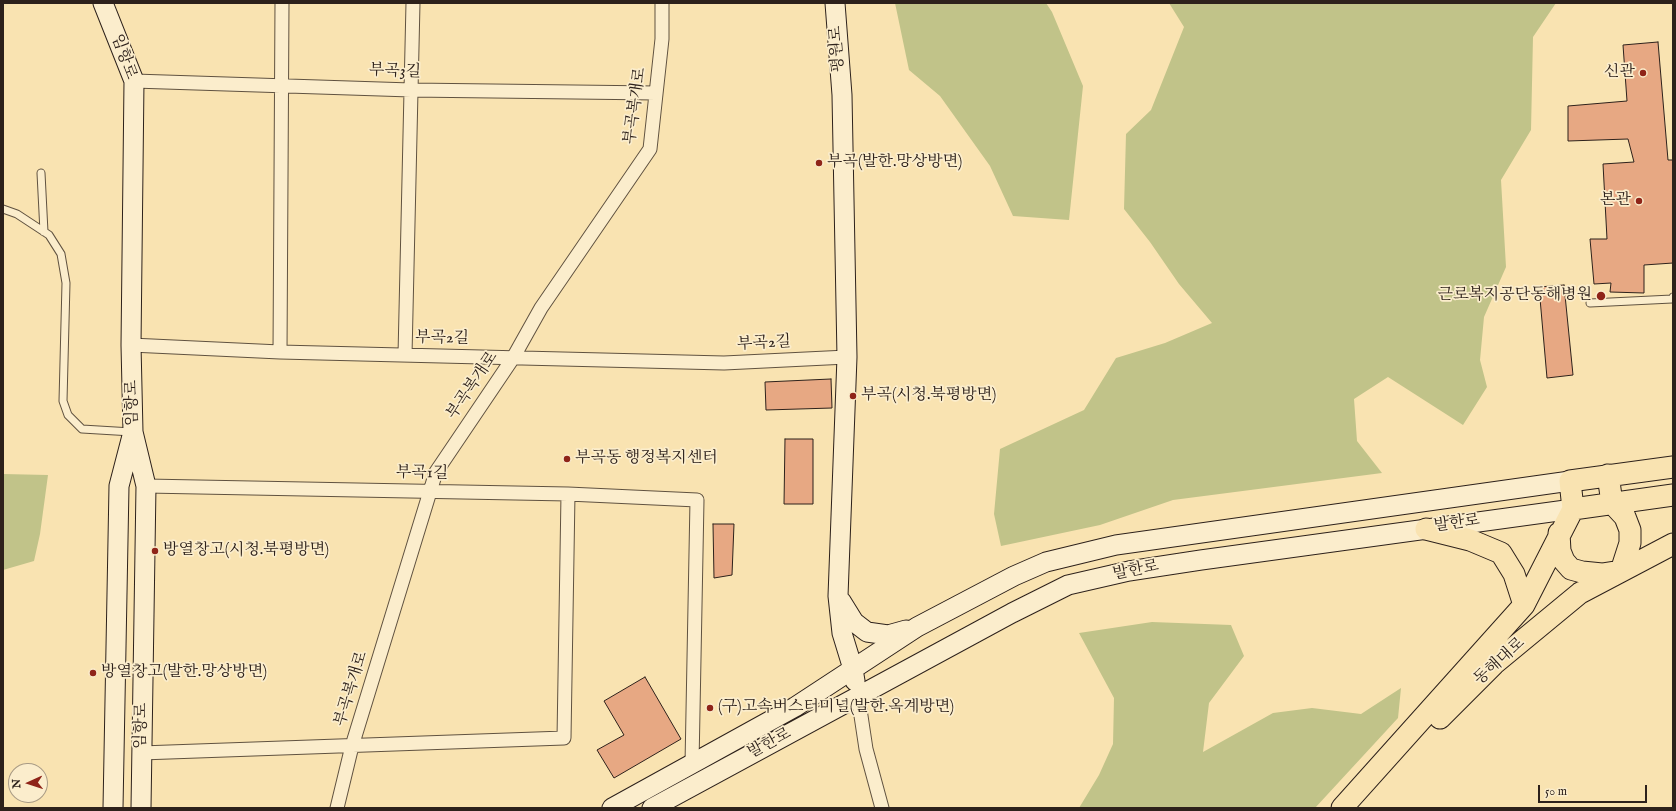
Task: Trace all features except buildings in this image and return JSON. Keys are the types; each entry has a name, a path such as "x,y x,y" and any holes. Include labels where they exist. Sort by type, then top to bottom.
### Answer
{"main road":[{"path":"1608,475 1612,503 1625,517 1630,530 1630,543 1621,571 1602,574 1582,572 1572,569 1564,561 1560,551 1559,534 1573,509 1570,481 1608,475 1673,467"},
{"name":"발한로","path":"1573,509 1673,495"},
{"path":"1426,529 1470,540 1501,553 1514,574 1524,606"},
{"name":"동해대로","path":"1342,808 1524,606 1559,534"},
{"name":"동해대로","path":"1349,808 1494,664 1580,594 1673,544"}],"street":[{"name":"임항로","path":"103,3 134,81 132,345 133,432 146,486 140,808"},
{"path":"280,352 282,3"},
{"path":"405,355 413,3"},
{"name":"부곡복개로","path":"337,808 352,746 436,472 513,358 541,308 650,149 662,39 662,3"},
{"name":"평원로","path":"835,3 842,96 847,357 838,596 842,632 853,669 858,696"},
{"name":"부곡3길","path":"134,81 411,90 656,93"},
{"name":"부곡2길","path":"132,345 280,352 724,362 847,357"},
{"path":"113,808 119,486 133,432"},
{"name":"발한로","path":"612,808 795,707 917,627 1014,576 1046,562 1123,544 1570,481"},
{"name":"부곡1길","path":"146,486 568,494 697,500 692,764"},
{"path":"142,753 564,738 568,494"},
{"name":"발한로","path":"652,808 858,696 1068,585 1129,571 1194,561 1573,509"},
{"path":"838,596 854,622 867,632 888,635 917,627"},
{"path":"858,696 866,749 882,808"}],"lane":[{"path":"41,173 44,232"},
{"path":"3,209 17,214 49,235 61,254 66,283 62,401 68,415 82,429 133,432"},
{"path":"1590,303 1673,299"}],"green space":[{"path":"895,3 1046,3 1052,12 1083,86 1069,220 1013,216 990,166 940,96 909,70"},
{"path":"1169,3 1556,3 1533,37 1531,130 1501,180 1506,267 1484,317 1480,360 1487,387 1463,425 1388,377 1354,399 1357,441 1382,473 1173,500 1100,525 1001,546 994,514 1000,449 1084,410 1116,358 1165,343 1212,323 1179,284 1150,242 1124,209 1126,134 1151,110 1184,27"},
{"path":"3,474 48,475 40,534 34,561 3,570"},
{"path":"1152,622 1231,625 1244,656 1209,703 1203,752 1273,713 1312,708 1361,714 1401,688 1398,718 1315,808 1079,808 1099,775 1113,744 1114,698 1079,633"}],"place":[{"name":"신관","path":"1643,73"},
{"name":"부곡(발한.망상방면)","path":"819,163"},
{"name":"본관","path":"1639,201"},
{"name":"근로복지공단동해병원","path":"1601,296"},
{"name":"부곡(시청.북평방면)","path":"853,396"},
{"name":"부곡동 행정복지센터","path":"567,459"},
{"name":"방열창고(시청.북평방면)","path":"155,551"},
{"name":"방열창고(발한.망상방면)","path":"93,673"},
{"name":"(구)고속버스터미널(발한.옥계방면)","path":"710,708"}]}
